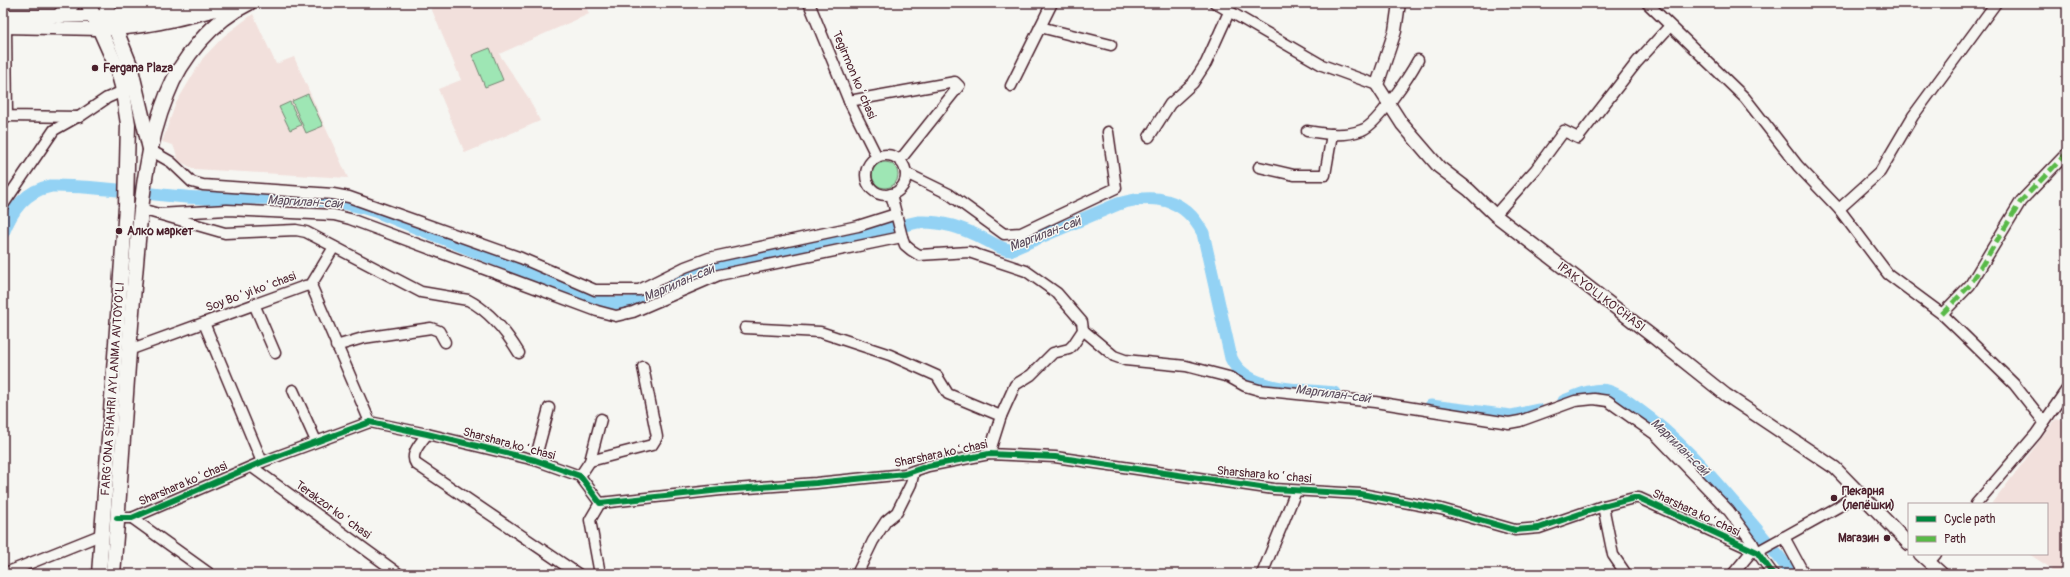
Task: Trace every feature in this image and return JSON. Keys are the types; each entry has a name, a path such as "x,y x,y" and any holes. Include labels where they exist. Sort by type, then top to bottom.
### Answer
{"highway":[{"path":"59,16 73,3"},
{"path":"88,3 117,68 123,91"},
{"path":"97,22 110,15 139,14 195,3"},
{"path":"110,15 174,20 242,3"},
{"name":"FARG‘ONA SHAHRI AYLANMA AVTOYO‘LI","path":"113,574 128,350 143,179 167,94 183,64 206,36 236,10 249,3"},
{"path":"110,15 130,65 150,150"},
{"name":"FARG‘ONA SHAHRI AYLANMA AVTOYO‘LI","path":"99,574 126,204 128,124 123,91"}],"main road":[{"path":"1377,85 1395,31 1399,3"},
{"path":"4,23 59,16 97,22"},
{"path":"4,23 97,22"},
{"name":"IPAK YO'LI KO'CHASI","path":"1377,85 1402,124 1439,167 1469,190 1495,215 1726,395 1835,468 1857,493 1908,543"},
{"path":"1928,557 1942,574"}],"street":[{"name":"Tegirmon koʻchasi","path":"809,3 849,101 877,157"},
{"path":"1011,86 1052,3"},
{"path":"1215,3 1322,65 1377,85"},
{"path":"1647,3 1745,98 1798,166 1839,209 1888,274 1942,314 2014,384 2044,422"},
{"path":"1839,209 1880,172 1913,116 1996,3"},
{"path":"1149,136 1170,104 1193,83 1206,63 1229,12"},
{"path":"4,23 7,116 77,117"},
{"path":"1495,215 1536,169 1564,131 1578,138 1637,62 1670,26"},
{"path":"1040,27 1111,46"},
{"path":"1307,131 1348,134 1364,130 1388,104 1418,60"},
{"path":"849,101 955,82 959,86 900,160"},
{"path":"3,205 54,130 107,98 123,91"},
{"path":"906,173 902,186 891,194 878,193 868,184 866,175 868,166 877,157 889,155 900,160 906,173 949,194 1004,234 1021,233 1116,188 1108,132"},
{"path":"1259,167 1294,175 1325,175 1332,134"},
{"path":"150,150 171,162 192,182 203,185 333,194 349,197 521,258 596,290 639,290 685,267 709,258 858,226 896,214"},
{"path":"1942,314 1970,285 2021,201 2067,153"},
{"path":"891,194 902,237 906,245 919,255 969,252 1026,271 1057,293 1074,310 1082,322 1083,330 1078,340 1069,349 1053,353 1031,375 1015,385 1001,416 989,454"},
{"path":"141,209 225,233 296,230 306,232 334,248 421,292 468,300 474,303 512,340 519,353"},
{"path":"158,214 227,210 334,216 378,229 597,311 616,316 633,312 695,284 719,275 902,237"},
{"path":"311,285 334,248"},
{"name":"Soy Boʻyi koʻchasi","path":"128,350 311,285 370,422"},
{"path":"254,304 275,353"},
{"path":"204,323 262,462"},
{"path":"336,346 363,338 431,328 439,332 445,342"},
{"path":"745,328 820,332 890,355 937,376 948,394 1001,416"},
{"path":"1083,330 1114,356 1126,360 1186,366 1229,377 1245,386 1259,390 1374,402 1509,423 1520,421 1575,401 1594,399 1608,401 1656,435 1729,511 1752,542 1756,551"},
{"path":"590,461 652,445 655,442 657,437 643,367"},
{"path":"1977,503 2044,422 2067,389"},
{"path":"293,390 316,441"},
{"path":"534,460 549,408"},
{"path":"600,574 590,520 600,502 580,476 590,461 601,420"},
{"name":"Sharshara koʻchasi","path":"117,518 132,518 252,466 370,422 534,460 580,476"},
{"path":"427,434 413,455 413,459 416,464 578,574"},
{"name":"Sharshara koʻchasi","path":"600,502 721,490 816,484 905,474 928,466 989,454 1055,457 1220,483 1296,491 1361,494 1441,508 1515,530 1539,528 1603,506 1639,498 1756,551 1773,574"},
{"name":"Terakzor koʻchasi","path":"252,466 399,574"},
{"path":"857,574 873,541 886,521 897,512 911,484 914,471"},
{"path":"1262,574 1296,491"},
{"path":"1733,574 1756,551 1772,544 1838,508 1857,493"},
{"path":"1603,506 1613,555 1626,574"},
{"path":"132,518 210,574"},
{"path":"3,574 103,534"},
{"path":"1784,537 1804,574"}],"shaded area":[{"path":"429,3 585,3 589,14 499,54 528,97 540,121 465,153 438,89 461,80"},
{"path":"253,14 276,64 294,57 348,178 194,169 179,161 173,145 162,142 176,103 203,58 224,36"},
{"path":"2056,419 2067,422 2067,574 2049,574 2052,569 2031,555 2048,555 2048,503 1993,503"}],"green space":[{"path":"490,48 503,80 485,87 472,55"},
{"path":"308,94 323,126 306,133 292,101"},
{"path":"290,102 301,125 290,130 279,107"},
{"path":"885,162 894,166 898,175 894,184 885,188 876,184 872,175 876,166"}],"waterway":[{"name":"Маргилан-сай","path":"3,233 15,209 27,197 34,192 51,186 89,187 202,198 289,198 333,201 375,211 597,300 611,303 632,303 645,299 708,269 918,222 952,226 1010,250 1118,204 1144,199 1156,199 1177,205 1187,212 1203,233 1231,358 1239,369 1249,378 1276,387 1334,393"},
{"name":"Маргилан-сай","path":"1564,401 1580,395 1602,390 1612,392 1620,396 1639,410 1667,432 1703,469 1759,532 1792,574"},
{"name":"Маргилан-сай","path":"1431,406 1511,416 1538,410"}],"marked path":[{"path":"1942,314 1970,285 2021,201 2067,153"}],"cycle path":[{"path":"117,518 132,518 262,462 370,422 535,460 580,476 600,503 721,490 816,483 905,474 928,466 989,454 1055,457 1274,489 1361,494 1441,509 1515,530 1539,528 1603,506 1639,498 1757,552 1773,574"}],"place":[{"name":"Fergana Plaza","path":"95,68"},
{"name":"Алко маркет","path":"119,231"},
{"name":"Пекарня (лепёшки)","path":"1834,498"},
{"name":"Магазин","path":"1887,538"}]}
